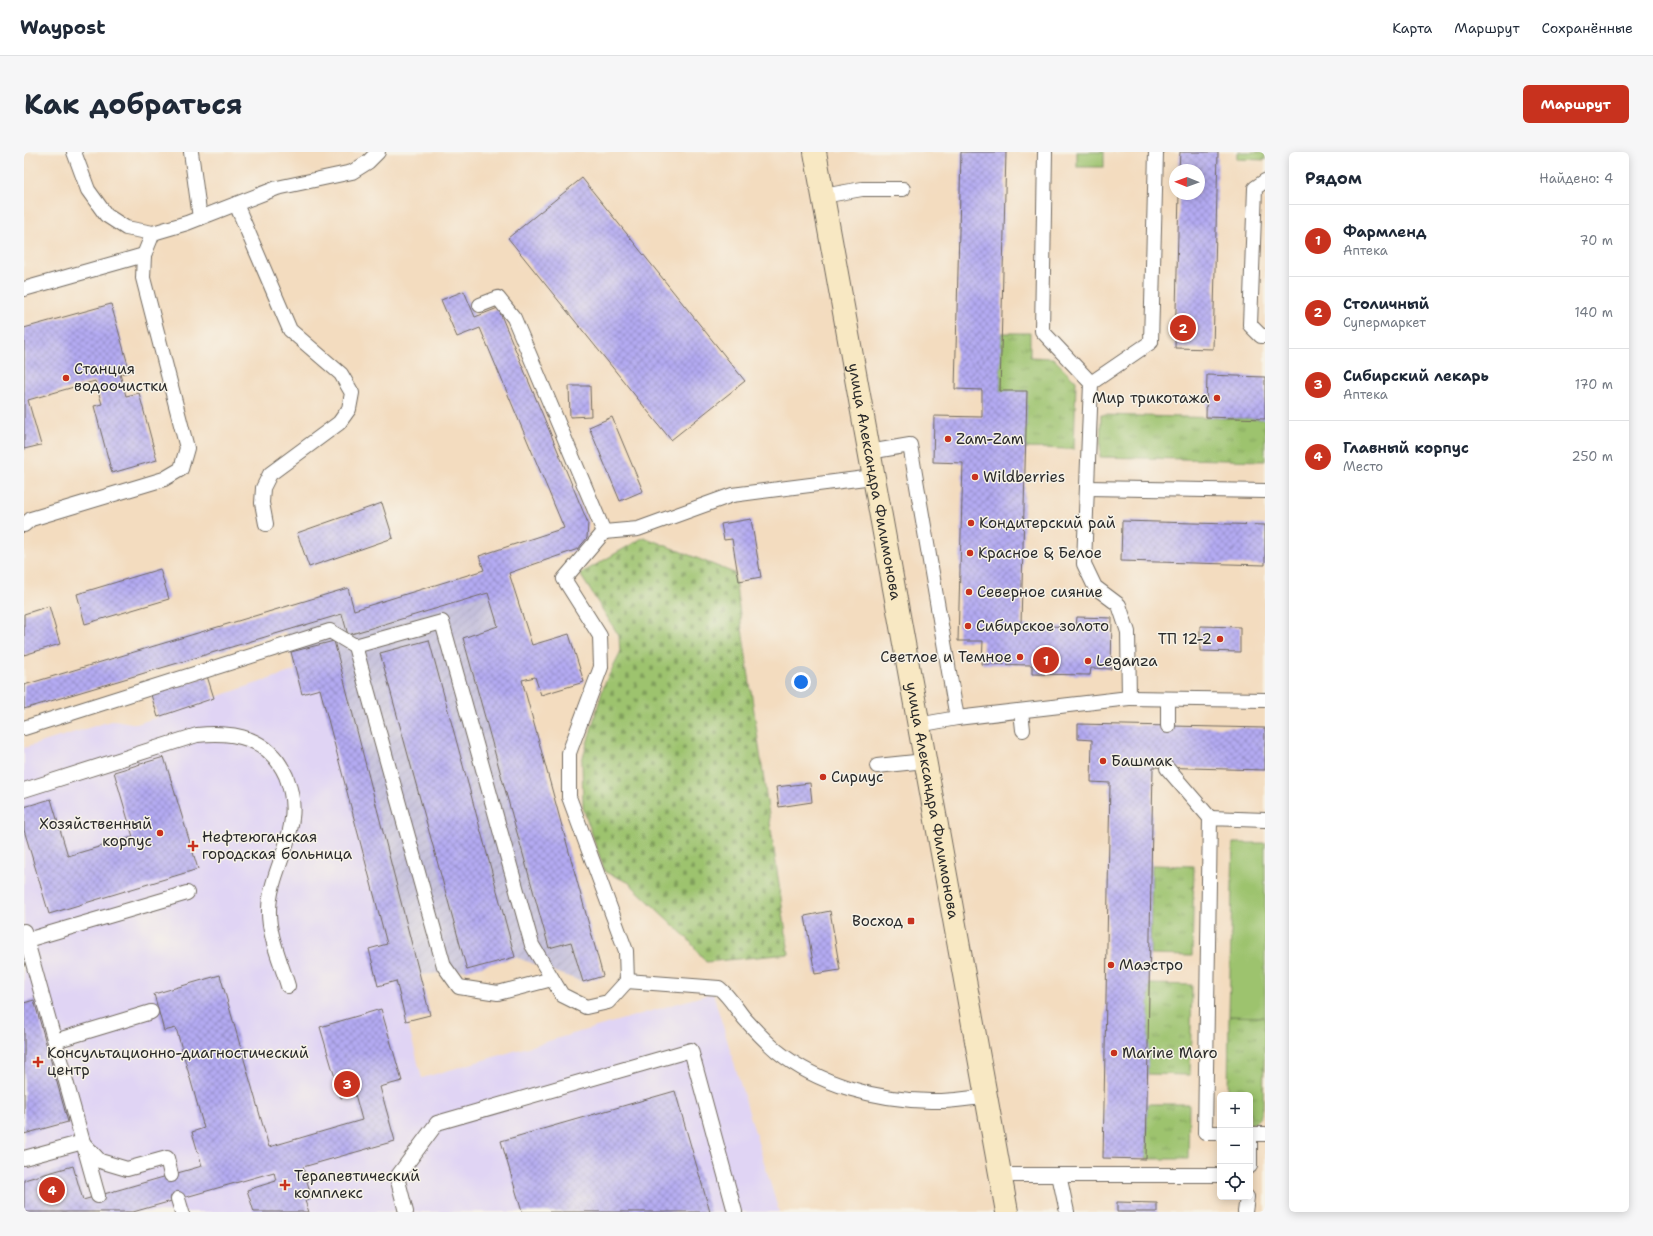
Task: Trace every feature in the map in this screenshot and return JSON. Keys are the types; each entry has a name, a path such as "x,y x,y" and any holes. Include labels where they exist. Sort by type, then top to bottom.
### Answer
{"main road":[{"name":"улица Александра Филимонова","path":"815,152 1007,1212"}],"lane":[{"path":"74,152 88,190 106,215 126,228 153,233 200,218 277,188 352,172 368,162 378,152"},
{"path":"191,152 200,218"},
{"path":"1045,152 1042,331 1091,383 1084,564 1095,587 1119,605 1128,632 1129,698"},
{"path":"1091,383 1151,342 1156,152"},
{"path":"1265,181 1255,188 1250,325 1261,336 1265,336"},
{"path":"823,196 862,189 903,189"},
{"path":"236,204 290,330 341,374 352,393 349,409 339,423 270,474 263,488 262,496 266,524"},
{"path":"24,525 31,519 164,479 181,469 187,448 143,278 144,255 153,233"},
{"path":"24,289 144,255"},
{"path":"480,305 498,298 514,318 604,532"},
{"path":"869,452 910,445 957,718"},
{"path":"355,646 442,622 532,945 562,995 586,1007 608,1002 626,981 626,951 569,797 569,753 601,667 600,636 564,579 604,532 638,529 732,495 874,477"},
{"path":"1087,488 1265,491"},
{"path":"24,728 330,631 355,646 444,966 459,987 498,993 552,978"},
{"path":"918,725 957,718 1129,698 1265,700"},
{"path":"1168,699 1168,726"},
{"path":"1021,711 1023,730"},
{"path":"24,790 197,735 217,733 242,736 264,746 280,762 288,781 293,801 292,818 288,836 271,888 269,911 272,932 288,986"},
{"path":"877,766 925,761"},
{"path":"1167,768 1210,818 1205,1133 1217,1133"},
{"path":"1210,818 1265,820"},
{"path":"98,1196 25,935 187,893"},
{"path":"626,981 718,988 725,993 746,1019 777,1051 810,1072 847,1088 881,1096 931,1101 985,1097"},
{"path":"54,1040 151,1012"},
{"path":"406,1212 397,1177 437,1123 690,1050 735,1212"},
{"path":"1253,1134 1265,1134"},
{"path":"24,1158 82,1142"},
{"path":"82,1142 100,1161 127,1169 167,1158 171,1175"},
{"path":"1000,1174 1217,1175"},
{"path":"1060,1175 1067,1212"},
{"path":"1245,1212 1247,1200"}],"shaded area":[{"path":"464,291 475,317 498,308 588,523 587,538 578,549 509,573 532,645 569,634 584,682 541,695 535,677 522,681 603,976 583,982 515,957 467,970 420,975 430,1015 406,1021 396,981 378,986 369,949 386,944 321,689 302,694 285,631 24,709 24,685 348,588 355,610 483,570 479,556 564,528 480,328 457,337 441,300"},
{"name":"Нефтеюганская городская больница","path":"296,670 302,693 320,689 422,1078 713,993 779,1212 24,1212 24,748 114,720 137,724"}],"green space":[{"path":"1077,152 1104,152 1104,167 1077,167"},
{"path":"1237,152 1265,152 1265,160 1237,159"},
{"path":"1001,333 1030,333 1030,357 1053,358 1076,381 1074,449 1025,448 1027,392 1000,391"},
{"path":"1101,415 1265,419 1265,461 1100,457"},
{"path":"644,537 734,573 789,954 706,962 688,939 628,882 605,872 583,808 582,761 604,685 620,654 619,636 580,574"},
{"path":"1233,843 1265,843 1265,1017 1229,1016"},
{"path":"1152,865 1194,866 1192,956 1150,955"},
{"path":"1149,984 1192,985 1190,1075 1147,1074"},
{"path":"1229,1016 1265,1017 1263,1108 1259,1118 1253,1123 1253,1092 1228,1092"},
{"path":"1147,1104 1189,1104 1188,1159 1146,1159"}],"building":[{"path":"961,152 1006,152 1000,391 1027,391 1021,625 1076,627 1077,617 1112,618 1111,669 1091,668 1090,675 1032,674 1032,665 982,664 983,641 958,641 963,463 933,462 934,416 982,417 982,390 955,389"},
{"path":"1180,152 1218,152 1213,349 1175,348 1179,200 1205,200 1205,164 1179,164"},
{"path":"582,178 745,381 671,440 508,238"},
{"path":"464,291 475,317 498,308 588,523 587,538 578,549 509,573 532,645 569,634 584,682 541,695 535,677 522,680 603,976 583,982 571,942 549,948 463,638 498,626 488,593 348,635 342,614 24,709 24,685 348,588 354,610 484,570 479,556 564,528 480,328 457,337 441,300"},
{"name":"Станция водоочистки","path":"111,304 130,372 120,374 126,396 139,393 157,460 112,473 94,406 102,404 95,381 28,400 41,445 24,449 24,328"},
{"path":"1207,375 1265,377 1265,419 1206,417"},
{"path":"569,386 590,386 591,416 570,417"},
{"path":"612,417 643,491 620,501 589,427"},
{"path":"382,503 393,538 309,567 297,533"},
{"path":"751,519 761,577 739,581 732,539 724,540 721,524"},
{"path":"1122,521 1265,525 1265,565 1121,561"},
{"path":"160,569 169,599 85,624 77,594"},
{"path":"49,606 60,644 24,655 24,614"},
{"name":"ТП 12-2","path":"1200,626 1240,627 1240,652 1200,651"},
{"path":"429,640 515,957 467,970 380,653"},
{"path":"334,641 430,1015 406,1021 396,981 378,986 369,949 387,944 320,689 302,694 291,652"},
{"path":"207,676 214,698 158,717 151,695"},
{"path":"1078,724 1265,728 1265,770 1153,767 1146,1159 1103,1158 1110,783 1091,782 1092,740 1078,739"},
{"name":"Хозяйственный корпус","path":"164,757 198,869 49,914 24,830 24,807 51,799 68,856 133,837 114,772"},
{"path":"810,783 812,802 779,807 776,787"},
{"path":"830,911 840,970 815,974 805,916"},
{"path":"220,975 269,1147 362,1120 355,1094 341,1098 320,1027 381,1009 402,1081 380,1087 395,1141 303,1167 312,1199 305,1201 309,1212 254,1212 247,1190 276,1181 274,1172 133,1212 24,1212 24,1180 73,1166 83,1200 202,1166 192,1132 204,1128 176,1028 164,1031 154,994"},
{"name":"Консультационно-диагностический центр","path":"34,1000 68,1122 24,1134 24,1003"},
{"path":"675,1091 710,1212 522,1212 501,1141"},
{"path":"1117,1202 1157,1203 1157,1212 1117,1212"}],"place":[{"name":"Столичный","path":"1183,328"},
{"name":"Станция водоочистки","path":"66,378"},
{"name":"Мир трикотажа","path":"1217,398"},
{"name":"Zam-Zam","path":"948,439"},
{"name":"Wildberries","path":"975,477"},
{"name":"Кондитерский рай","path":"971,523"},
{"name":"Красное & Белое","path":"970,553"},
{"name":"Северное сияние","path":"969,592"},
{"name":"Сибирское золото","path":"968,626"},
{"name":"ТП 12-2","path":"1220,639"},
{"name":"Светлое и Темное","path":"1020,657"},
{"name":"Фармленд","path":"1046,660"},
{"name":"Leganza","path":"1088,661"},
{"name":"Башмак","path":"1103,761"},
{"name":"Сириус","path":"823,777"},
{"name":"Хозяйственный корпус","path":"160,833"},
{"name":"Нефтеюганская городская больница","path":"193,846"},
{"name":"Восход","path":"911,921"},
{"name":"Маэстро","path":"1111,965"},
{"name":"Marine Maro","path":"1114,1053"},
{"name":"Консультационно-диагностический центр","path":"38,1062"},
{"name":"Сибирский лекарь","path":"347,1084"},
{"name":"Терапевтический комплекс","path":"285,1185"},
{"name":"Главный корпус","path":"52,1190"}]}
